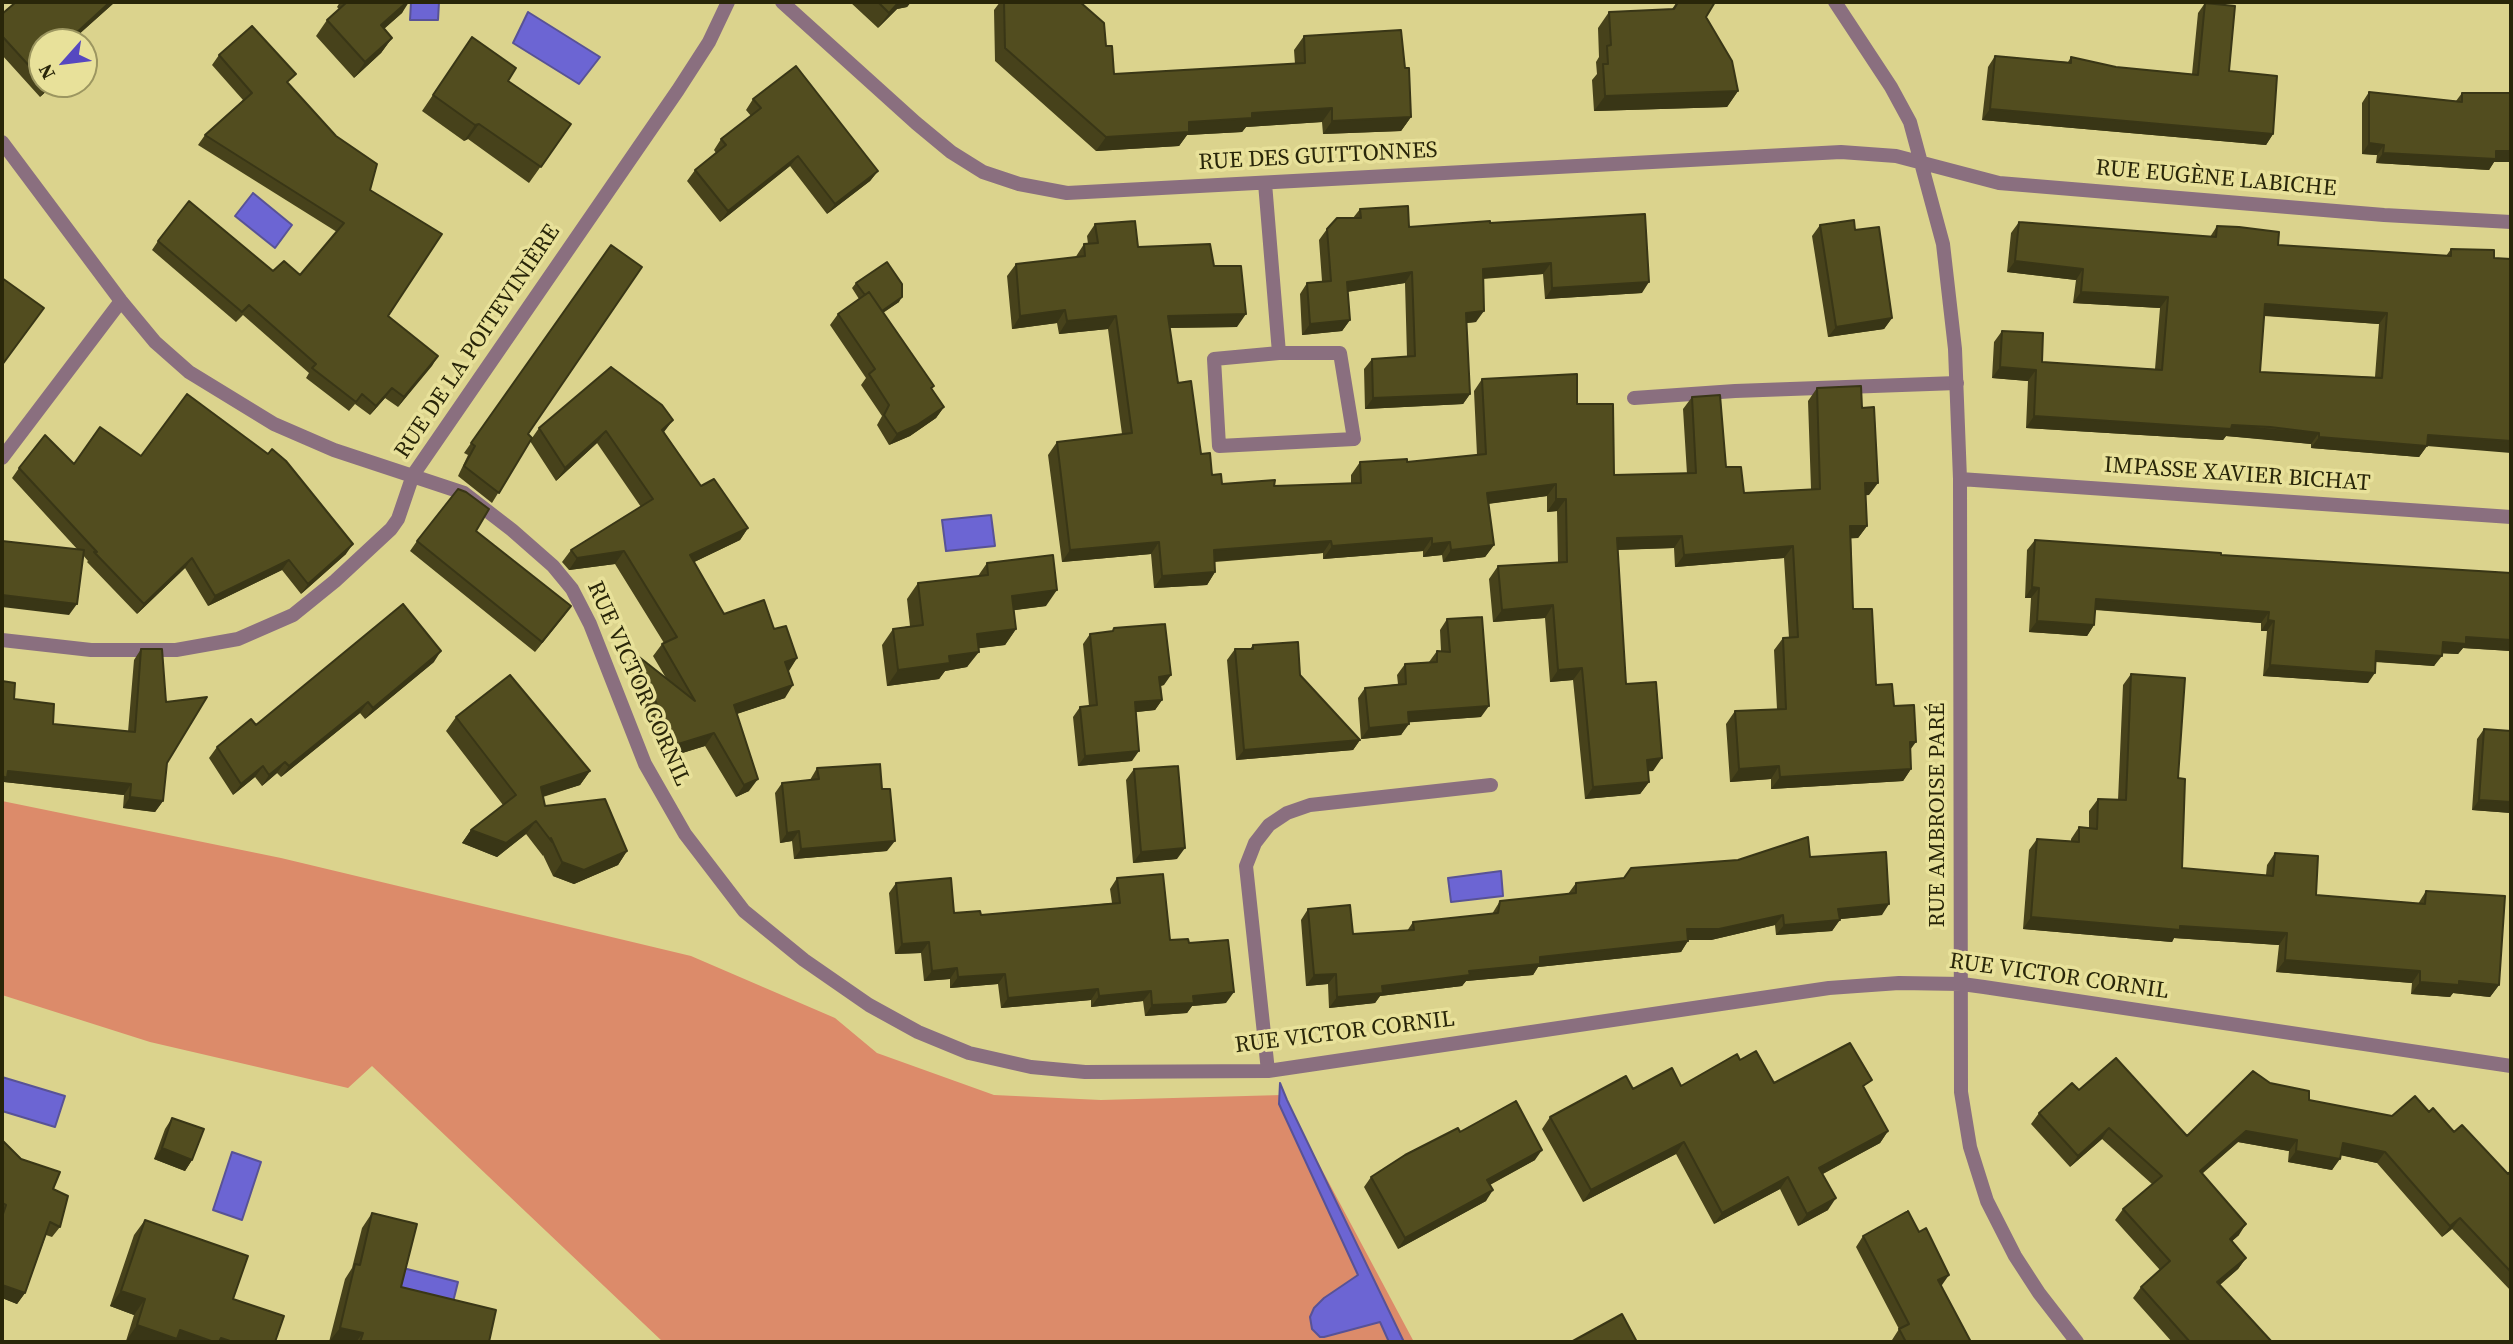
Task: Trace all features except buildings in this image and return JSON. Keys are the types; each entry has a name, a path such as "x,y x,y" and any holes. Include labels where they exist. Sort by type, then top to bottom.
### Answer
{"street":[{"name":"RUE DE LA POITEVINIÈRE","path":"2,640 91,650 176,650 239,639 293,615 335,581 382,538 398,519 413,475 678,90 709,42 728,2"},
{"name":"RUE DES GUITTONNES","path":"782,2 951,152 983,172 1020,184 1068,193 1841,152 1896,156 1920,162"},
{"name":"RUE AMBROISE PARÉ","path":"1835,2 1891,87 1910,122 1944,244 1955,349 1960,479 1961,1092 1970,1147 1987,1201 2015,1256 2039,1293 2077,1342"},
{"name":"RUE VICTOR CORNIL","path":"2,142 121,301 155,342 189,372 274,424 334,450 464,493 553,566 572,589 590,624 645,764 685,834 744,911 804,960 881,1012 918,1032 969,1053 1031,1067 1085,1072 1268,1071 1829,988 1899,983 1962,984 2511,1066"},
{"name":"RUE EUGÈNE LABICHE","path":"1920,162 1999,183 2384,215 2511,222"},
{"path":"1265,183 1279,353"},
{"path":"2,458 121,301"},
{"path":"1279,353 1340,353 1354,439 1219,446 1214,359 1279,353"},
{"path":"1634,398 1735,391 1956,383"},
{"name":"IMPASSE XAVIER BICHAT","path":"1960,479 2511,517"},
{"path":"1268,1071 1246,866 1255,843 1269,825 1287,813 1310,805 1491,785"}],"shaded area":[{"path":"411,2 439,2 438,20 410,20"},
{"path":"528,12 600,57 579,84 513,43"},
{"path":"253,193 292,225 275,248 235,216"},
{"path":"991,515 995,546 946,551 942,520"},
{"path":"2,801 281,858 691,956 835,1018 877,1053 994,1095 1101,1100 1282,1095 1414,1342 663,1342 372,1066 348,1088 150,1042 2,995"},
{"path":"1501,871 1503,896 1451,902 1448,878"},
{"path":"2,1077 65,1096 55,1127 2,1111"},
{"path":"1280,1083 1404,1342 1389,1342 1380,1322 1324,1337 1320,1337 1312,1329 1310,1317 1314,1308 1358,1275 1279,1104"},
{"path":"232,1152 261,1162 242,1220 213,1210"},
{"path":"403,1268 458,1282 452,1306 397,1293"}]}
